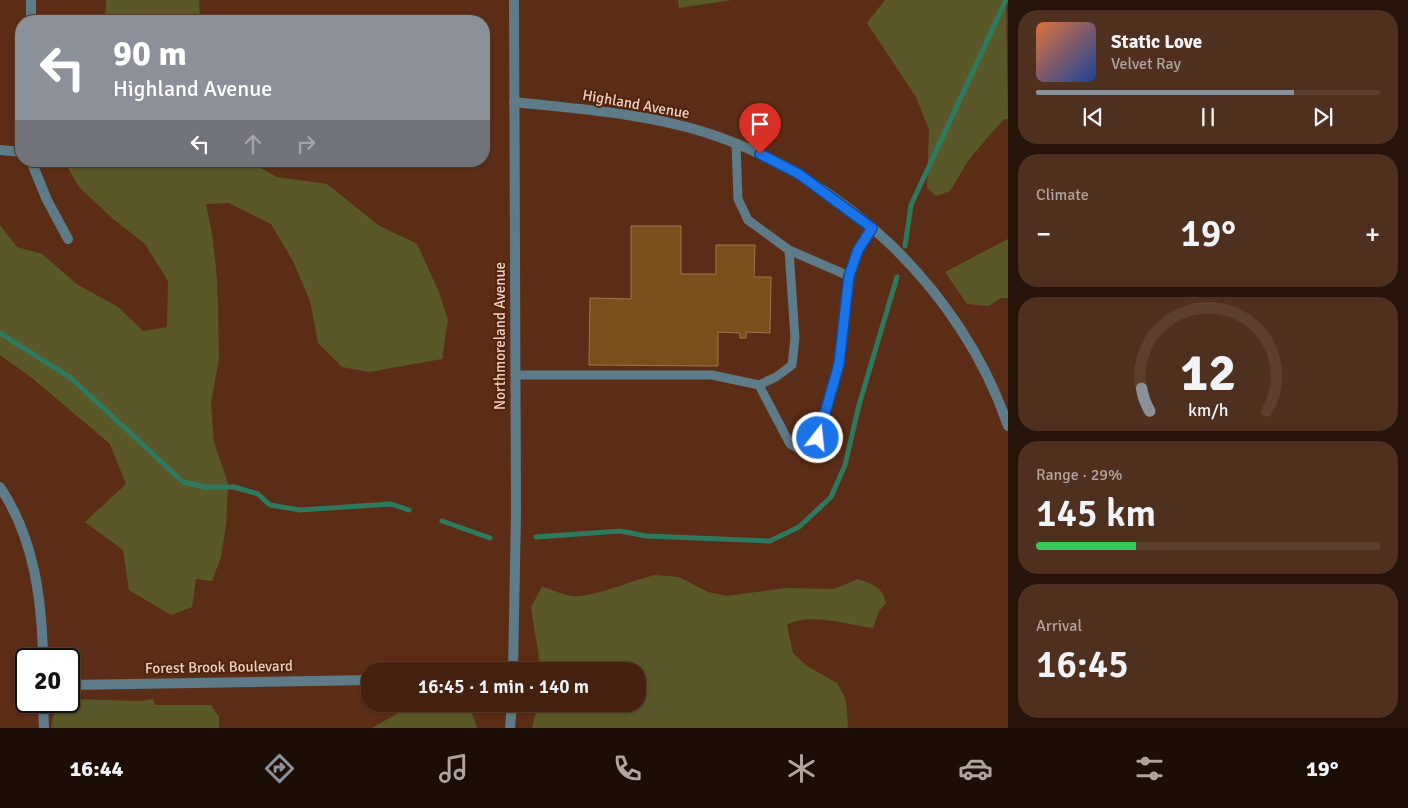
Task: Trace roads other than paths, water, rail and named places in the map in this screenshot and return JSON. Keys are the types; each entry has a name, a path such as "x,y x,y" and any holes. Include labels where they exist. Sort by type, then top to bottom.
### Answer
{"street":[{"path":"31,0 31,15"},
{"name":"Northmoreland Avenue","path":"513,662 516,616 514,0"},
{"name":"Highland Avenue","path":"514,102 660,121 736,144 799,174 872,228 899,254 953,316 976,352 992,385 1008,426"},
{"path":"0,150 15,151"},
{"path":"33,167 47,200 68,239"},
{"path":"0,487 13,509 29,548 42,615 43,648"},
{"name":"Forest Brook Boulevard","path":"80,685 361,680"},
{"path":"510,728 511,712"},
{"path":"44,713 44,728"}],"lane":[{"path":"736,144 738,199 748,220 790,250 849,276"},
{"path":"759,386 790,444 801,450 809,450 818,438 839,364 849,276 858,250 872,228"},
{"path":"515,375 712,375 759,386 776,378 792,365 795,338 790,250"}],"waterway":[{"path":"905,246 911,205 1006,0"},
{"path":"536,537 620,531 646,536 770,541 799,527 831,497 845,465 859,405 897,277"},
{"path":"0,333 71,378 183,482 205,487 234,487 258,494 270,505 300,510 391,504 409,510"},
{"path":"442,521 490,538"}]}
